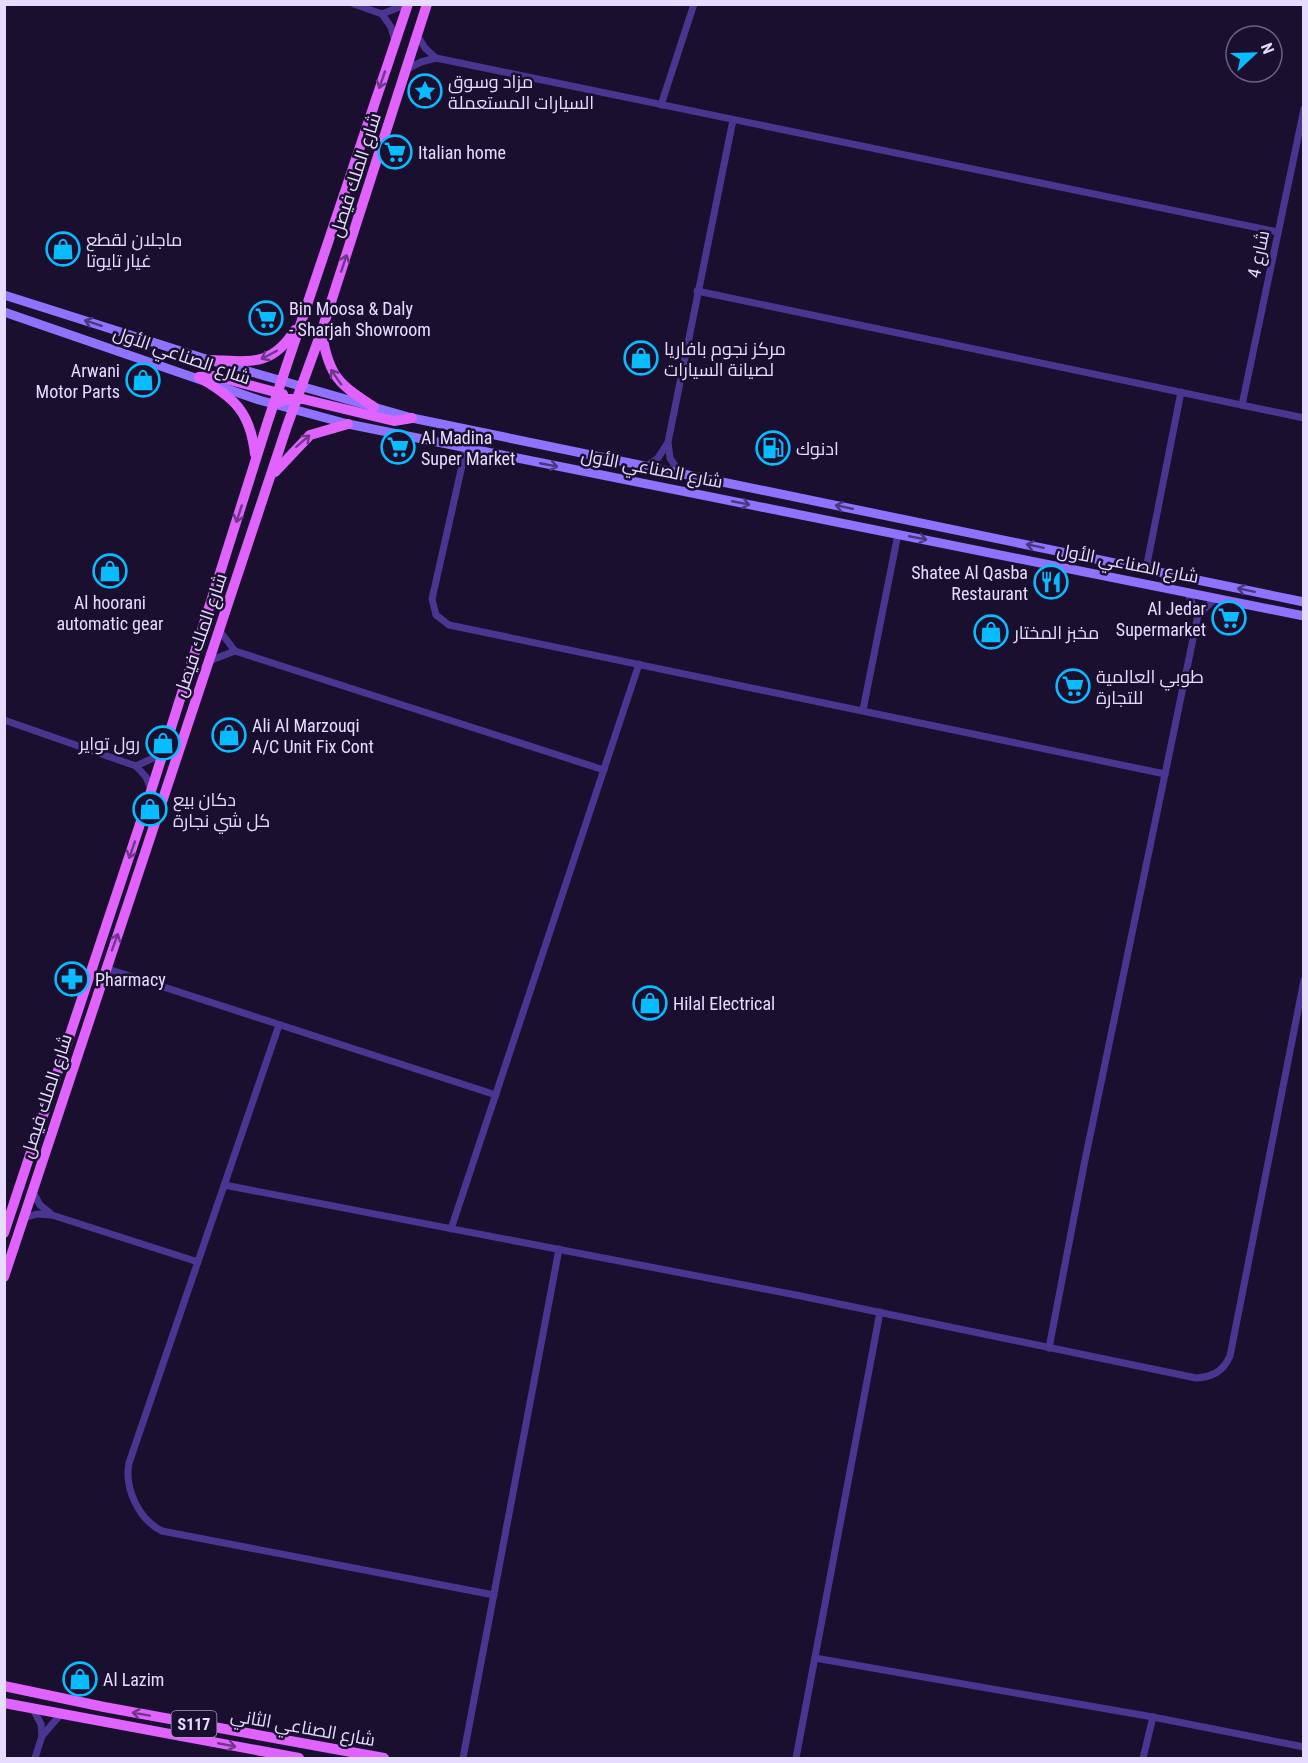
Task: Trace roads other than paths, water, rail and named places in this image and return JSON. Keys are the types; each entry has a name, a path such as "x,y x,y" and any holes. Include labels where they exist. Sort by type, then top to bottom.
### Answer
{"main road":[{"name":"شارع الملك فيصل","path":"4,1233 151,791 277,393 408,4"},
{"name":"شارع الملك فيصل","path":"4,1277 105,968 322,330 428,4"},
{"name":"شارع الصناعي الأول","path":"4,295 209,360 412,418 1304,602"},
{"path":"209,360 244,362 266,358 287,342 305,311"},
{"name":"شارع الصناعي الأول","path":"4,312 293,411 348,424 1304,616"},
{"path":"322,330 326,356 332,374 345,388 375,406"},
{"path":"199,377 214,376 277,393 289,393 302,387"},
{"path":"199,377 223,392 242,409 251,430 256,458"},
{"path":"274,404 297,399 394,421 412,418"},
{"path":"271,477 310,435 348,424"},
{"name":"شارع الصناعي الثاني","path":"4,1686 104,1707 384,1758"},
{"name":"شارع الصناعي الثاني","path":"4,1703 299,1758"}],"street":[{"path":"354,4 382,14 391,27 395,42"},
{"path":"382,14 408,4"},
{"path":"661,105 694,4"},
{"path":"417,35 425,48 436,58"},
{"path":"407,69 436,58 1278,232"},
{"name":"شارع 4","path":"1242,405 1304,109"},
{"path":"679,472 670,458 668,442 733,120"},
{"path":"1294,154 1304,156"},
{"path":"697,291 1304,418"},
{"path":"1146,569 1181,392"},
{"path":"648,465 658,458 668,442"},
{"path":"466,448 432,599 436,615 449,625 1165,774"},
{"path":"863,710 898,534"},
{"path":"1187,592 1198,615"},
{"path":"1049,1348 1086,1154 1198,615 1216,598"},
{"path":"219,630 235,651 604,770"},
{"path":"209,662 235,651"},
{"path":"452,1229 639,663"},
{"path":"4,720 136,766 146,777 151,791"},
{"path":"136,766 162,754"},
{"path":"105,968 496,1095"},
{"path":"224,1185 880,1312 1196,1378 1213,1375 1227,1362 1304,980"},
{"path":"279,1025 128,1470 130,1491 149,1521 157,1529 168,1533 494,1594"},
{"path":"32,1192 40,1205 52,1215"},
{"path":"24,1218 37,1214 52,1215 198,1262"},
{"path":"463,1758 559,1249"},
{"path":"796,1758 880,1312"},
{"path":"815,1659 1153,1717 1304,1747"},
{"path":"33,1709 41,1724 42,1736 35,1758"},
{"path":"42,1736 61,1714"},
{"path":"1143,1758 1153,1717"}],"place":[{"name":"مزاد وسوق السيارات المستعملة","path":"425,91"},
{"name":"Italian home","path":"395,152"},
{"name":"ماجلان لقطع غيار تايوتا","path":"63,249"},
{"name":"Bin Moosa & Daly - Sharjah Showroom","path":"266,318"},
{"name":"مركز نجوم بافاريا لصيانة السيارات","path":"641,358"},
{"name":"Arwani Motor Parts","path":"143,380"},
{"name":"Al Madina Super Market","path":"398,447"},
{"name":"ادنوك","path":"773,448"},
{"name":"Al hoorani automatic gear","path":"110,571"},
{"name":"Shatee Al Qasba Restaurant","path":"1051,582"},
{"name":"Al Jedar Supermarket","path":"1229,618"},
{"name":"مخبز المختار","path":"991,632"},
{"name":"طوبي العالمية للتجارة","path":"1073,686"},
{"name":"Ali Al Marzouqi A/C Unit Fix Cont","path":"229,735"},
{"name":"رول تواير","path":"163,743"},
{"name":"دكان بيع كل شي نجارة","path":"150,809"},
{"name":"Pharmacy","path":"72,979"},
{"name":"Hilal Electrical","path":"650,1003"},
{"name":"Al Lazim","path":"80,1679"}]}
